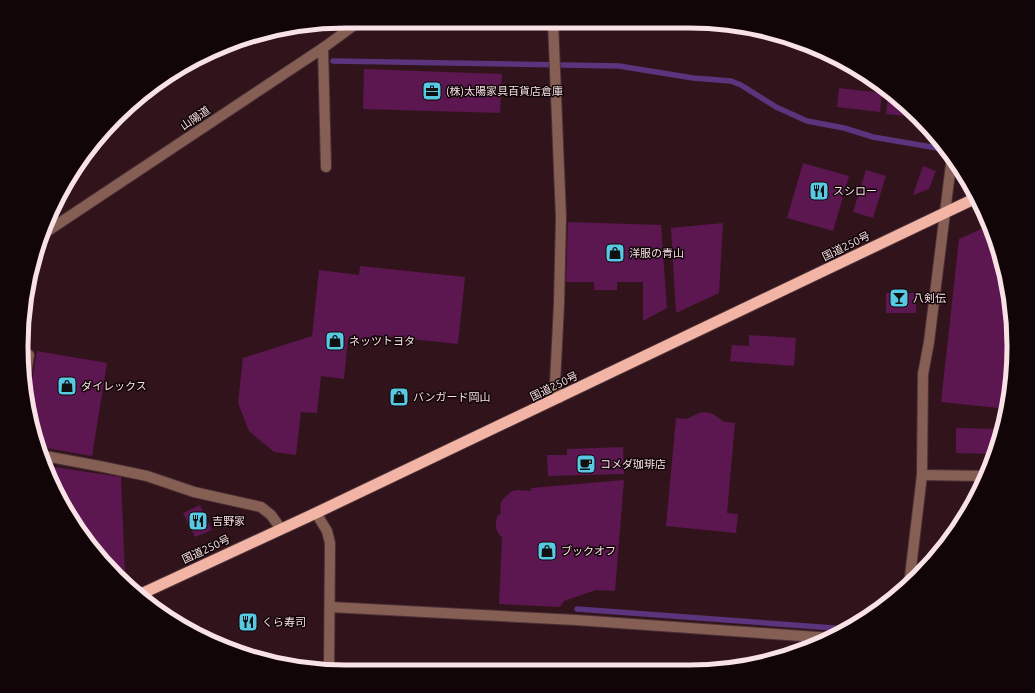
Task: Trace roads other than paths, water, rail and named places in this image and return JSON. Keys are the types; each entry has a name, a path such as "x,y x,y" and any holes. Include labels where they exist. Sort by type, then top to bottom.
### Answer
{"highway":[{"name":"国道250号","path":"144,592 316,513 971,200"}],"street":[{"name":"山陽道","path":"51,229 323,48 350,28"},
{"path":"553,28 561,218 555,383 558,398"},
{"path":"323,48 326,167"},
{"path":"910,576 922,475 923,374 929,342 951,167"},
{"path":"48,457 147,476 194,492 261,507 271,514 281,529"},
{"path":"922,475 979,476"},
{"path":"316,513 327,531 330,543 329,664"},
{"path":"330,607 576,620 818,637"}],"waterway":[{"path":"333,61 619,66 693,78 731,81 741,85 776,107 807,121 844,128 873,137 937,148"},
{"path":"577,609 836,628"}],"place":[{"name":"(株)太陽家具百貨店倉庫","path":"432,91"},
{"name":"スシロー","path":"819,191"},
{"name":"洋服の青山","path":"615,253"},
{"name":"八剣伝","path":"899,298"},
{"name":"ネッツトヨタ","path":"335,341"},
{"name":"ダイレックス","path":"67,386"},
{"name":"バンガード岡山","path":"399,397"},
{"name":"コメダ珈琲店","path":"586,464"},
{"name":"吉野家","path":"198,521"},
{"name":"ブックオフ","path":"547,551"},
{"name":"くら寿司","path":"248,622"}]}
